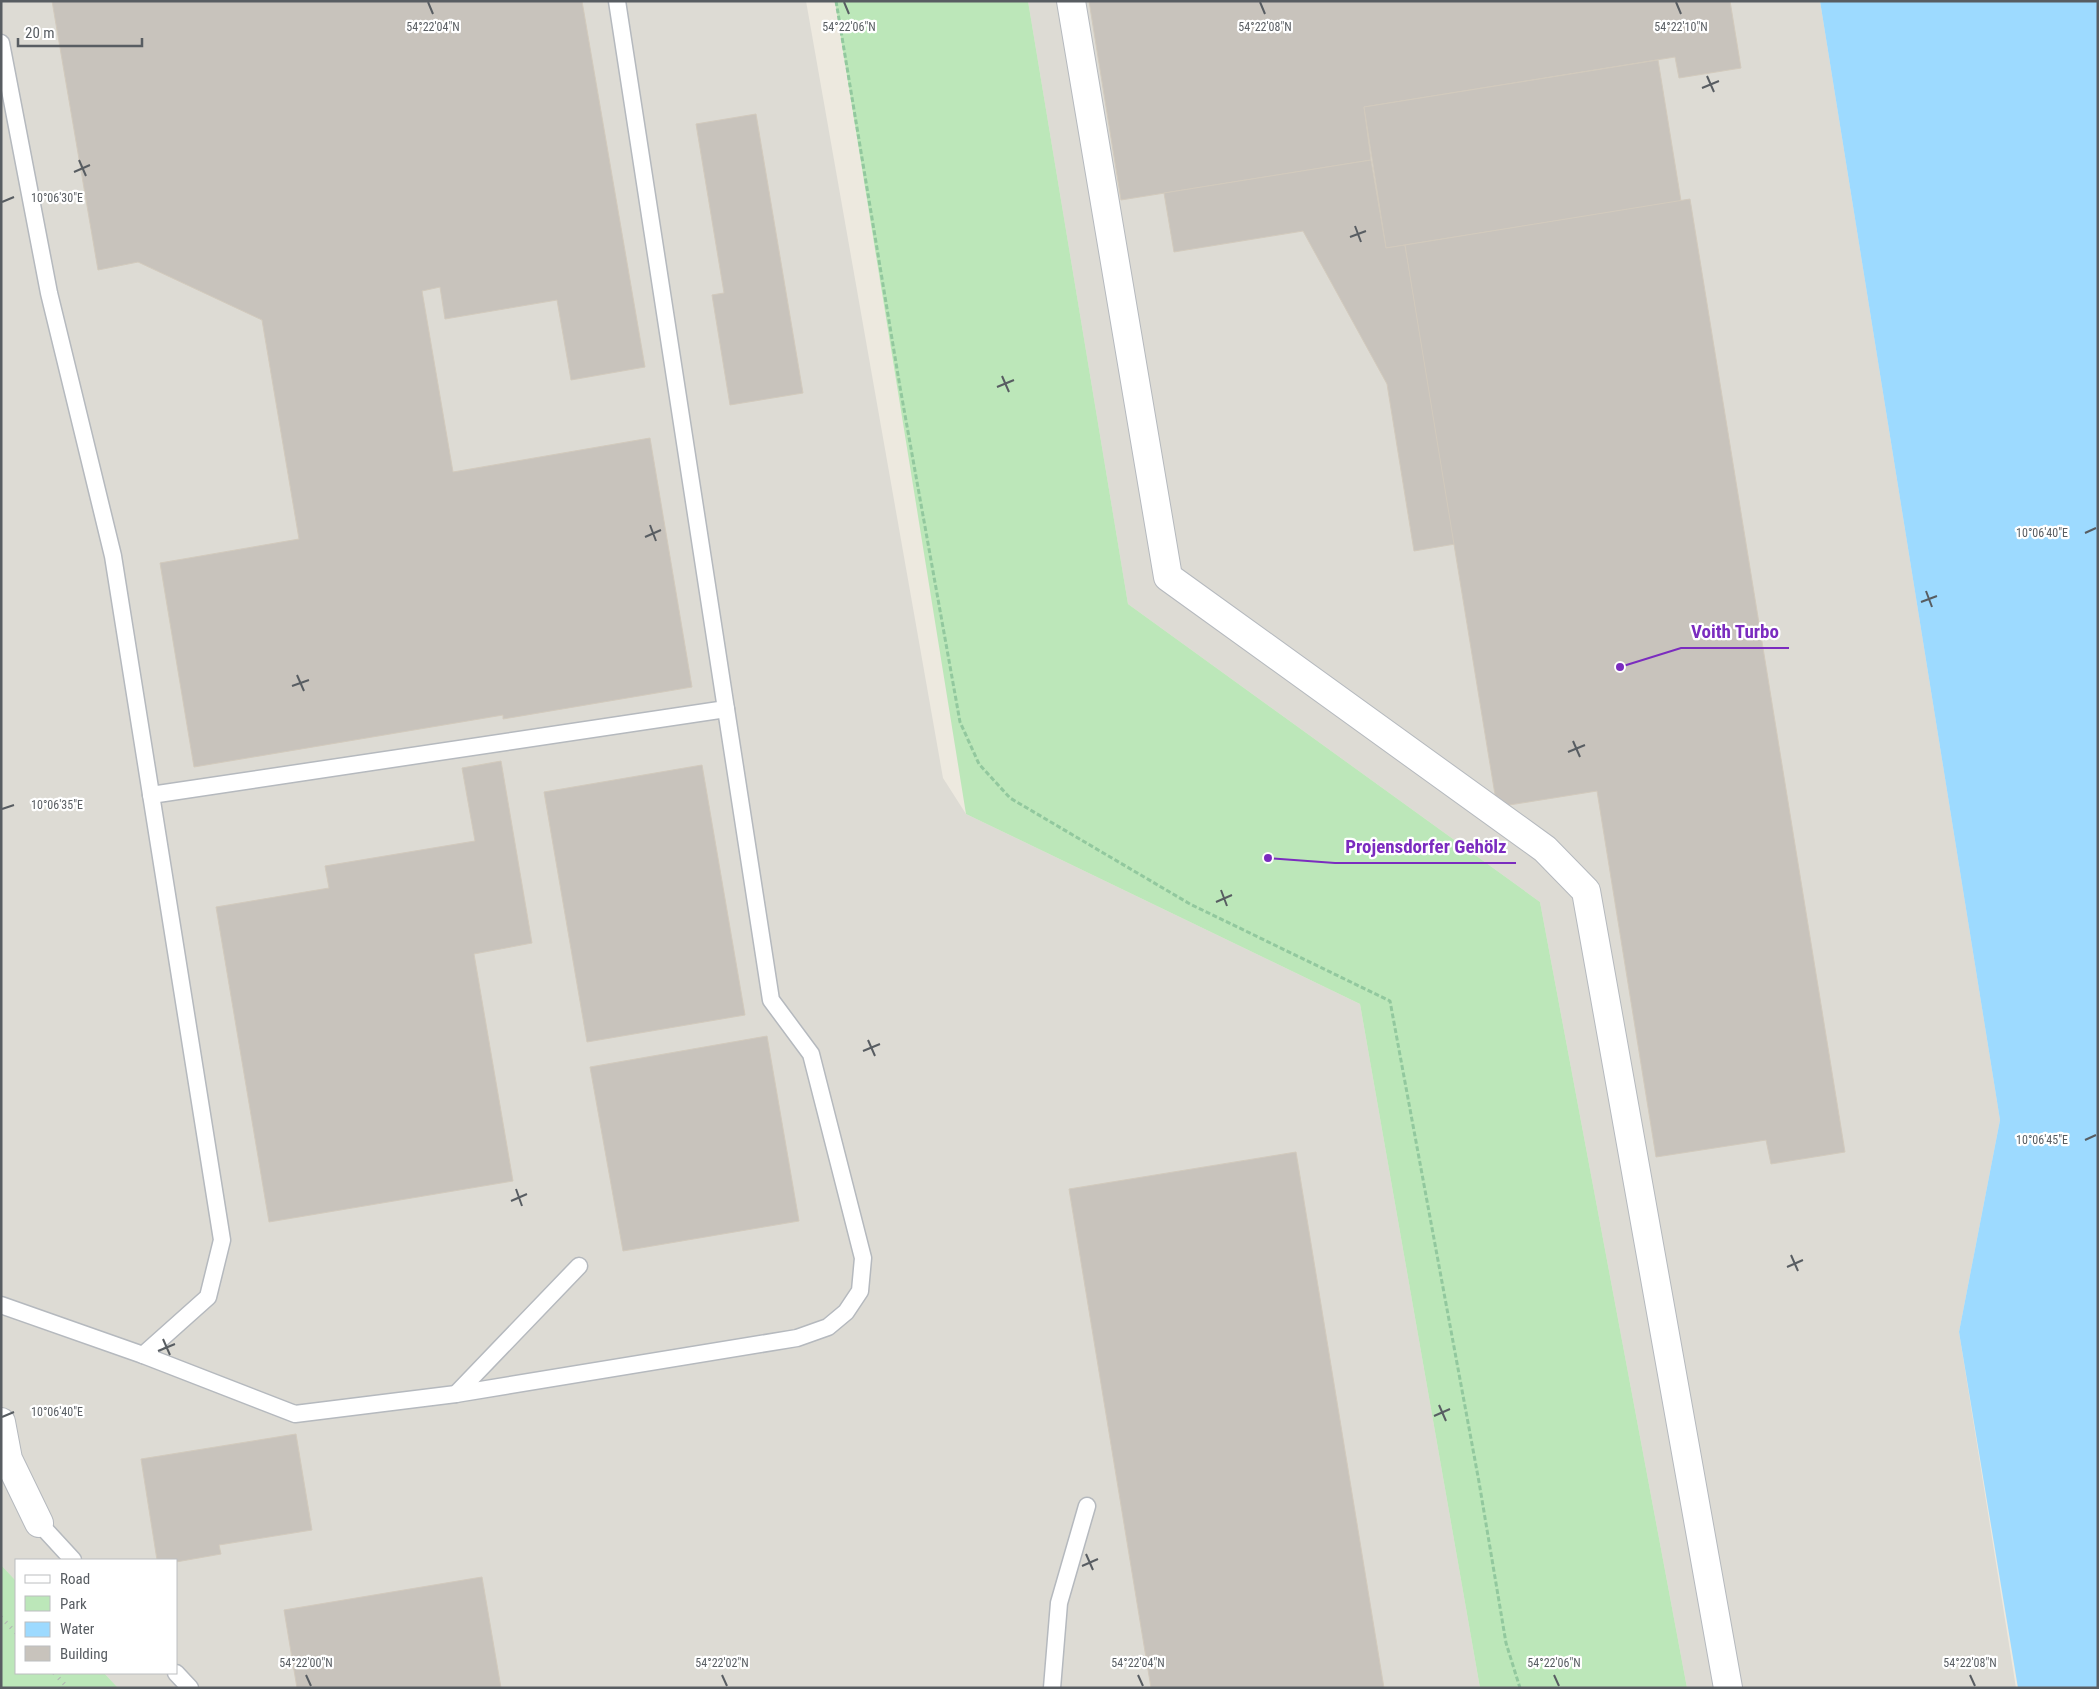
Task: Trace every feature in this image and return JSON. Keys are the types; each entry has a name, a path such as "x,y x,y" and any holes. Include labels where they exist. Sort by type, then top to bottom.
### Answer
{"street":[{"path":"1072,1 1168,576 1545,849 1586,891 1728,1688"},
{"path":"1,1422 8,1459 39,1523"}],"lane":[{"path":"1,1305 295,1414 456,1394 797,1338 828,1327 846,1312 860,1291 863,1258 811,1054 771,1000 617,1"},
{"path":"1,44 49,293 113,556 222,1240 208,1297 142,1356"},
{"path":"151,795 726,709"},
{"path":"456,1394 579,1266"},
{"path":"1052,1688 1059,1603 1087,1506"},
{"path":"39,1523 72,1559"},
{"path":"178,1674 190,1688"}],"path":[{"path":"836,1 900,387 960,722 979,764 1010,798 1190,904 1390,1002 1477,1472 1506,1643 1520,1688"}],"shaded area":[{"path":"1,1 806,1 943,778 966,814 1360,1004 1480,1688 118,1688 105,1674 178,1674 178,1559 15,1559 15,1580 1,1565"},
{"path":"1028,1 1820,1 2000,1120 1959,1332 2016,1688 1687,1688 1540,902 1128,604"}],"green space":[{"path":"835,1 1028,1 1128,604 1540,902 1687,1688 1480,1688 1360,1004 966,814"},
{"path":"1,1565 15,1580 15,1674 105,1674 118,1688 1,1688"}],"water":[{"path":"1820,1 2098,1 2098,1688 2018,1688 1959,1332 2000,1120"}],"building":[{"path":"52,1 582,1 645,367 571,380 557,300 445,319 440,287 422,291 453,472 650,438 692,687 503,719 503,715 194,767 160,563 299,539 262,320 138,262 98,270"},
{"path":"1089,1 1730,1 1741,68 1679,78 1675,57 1364,107 1371,160 1121,200"},
{"path":"1658,60 1681,201 1386,248 1364,107"},
{"path":"756,114 803,393 730,405 712,295 724,293 696,124"},
{"path":"1371,160 1386,248 1405,245 1455,544 1414,551 1387,384 1303,231 1174,252 1164,193"},
{"path":"1690,199 1845,1152 1771,1164 1766,1140 1656,1157 1597,791 1497,807 1405,245"},
{"path":"501,761 532,943 474,954 513,1181 269,1222 216,907 329,888 325,866 475,841 462,768"},
{"path":"702,765 745,1015 587,1042 544,792"},
{"path":"767,1036 799,1221 623,1251 590,1067"},
{"path":"1296,1152 1384,1688 1151,1688 1069,1189"},
{"path":"296,1434 312,1530 219,1545 221,1554 178,1562 178,1559 157,1559 141,1459"},
{"path":"482,1577 501,1688 297,1688 284,1610"}],"railway":[{"path":"1,1617 15,1632"},
{"path":"55,1674 68,1688"}],"place":[{"name":"Voith Turbo","path":"1620,667"},
{"name":"Projensdorfer Gehölz","path":"1268,858"}]}
